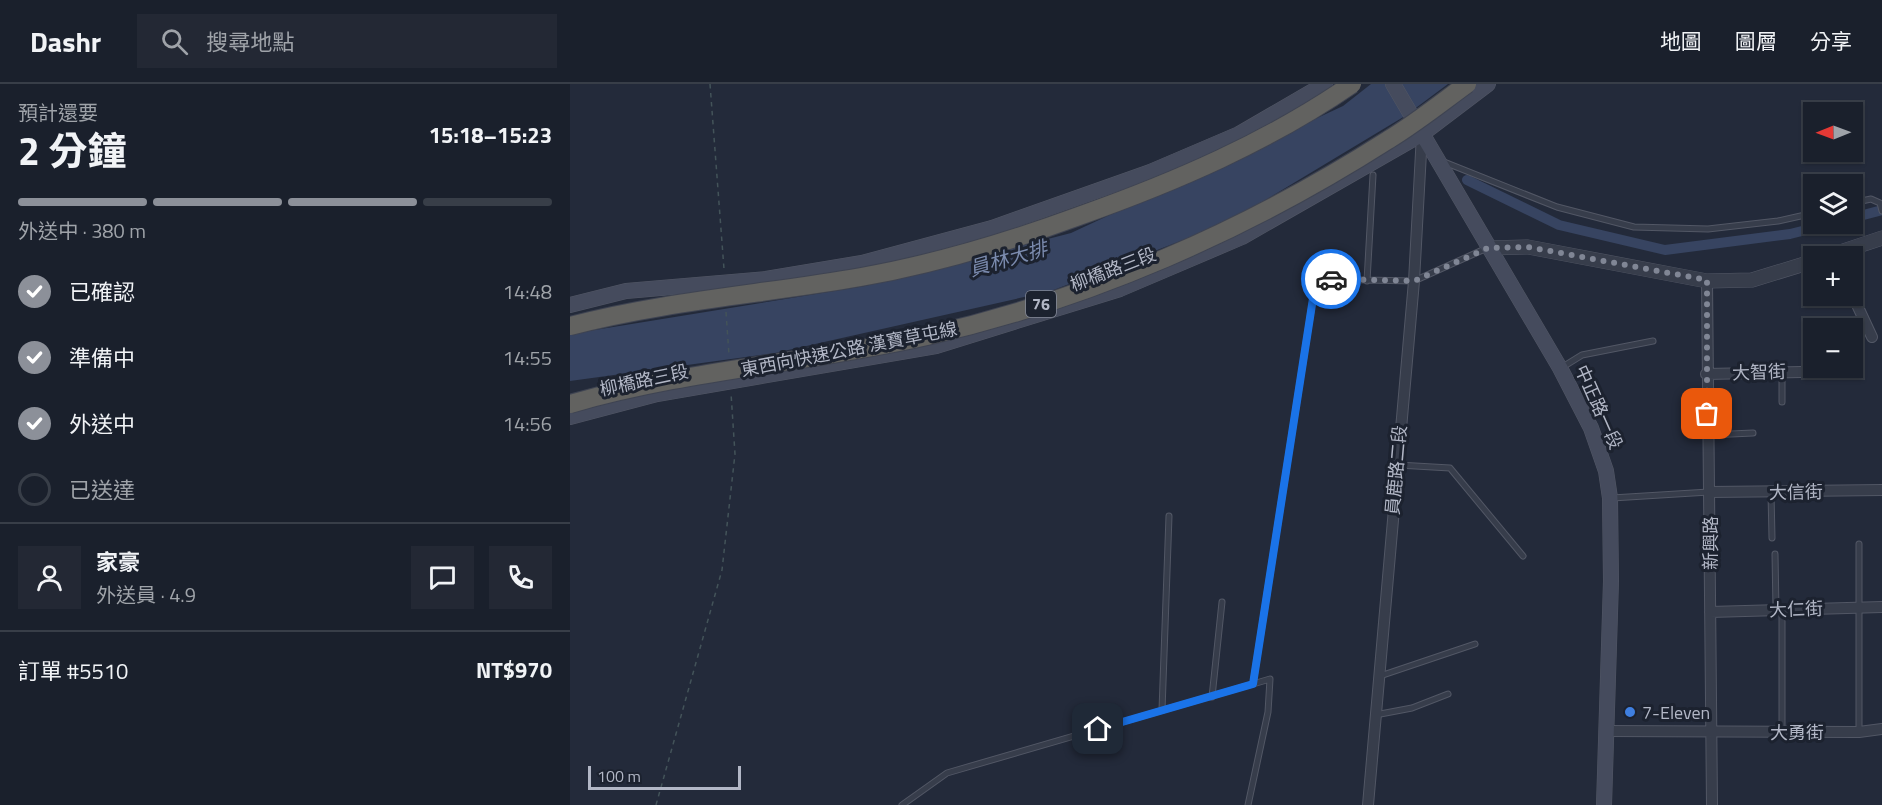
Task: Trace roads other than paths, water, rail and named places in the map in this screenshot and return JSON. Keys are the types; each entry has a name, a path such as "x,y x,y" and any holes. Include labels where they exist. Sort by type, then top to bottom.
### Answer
{"highway":[{"path":"570,326 630,311 862,277 996,245 1158,188 1202,169 1319,107 1352,84"},
{"name":"東西向快速公路 漢寶草屯線","path":"570,404 654,383 876,347 928,336 1001,318 1113,280 1232,228 1345,167 1392,138 1467,84"}],"main road":[{"path":"570,305 626,291 766,279 862,263 992,228 1160,168 1239,134 1325,84"},
{"name":"中正路一段","path":"1393,84 1560,369 1591,428 1606,471 1610,498 1611,581 1604,805"},
{"name":"柳橋路三段","path":"570,417 657,394 936,346 1120,289 1242,237 1422,134 1488,84"}],"street":[{"name":"員鹿路二段","path":"1368,805 1377,677 1414,281 1422,134"},
{"path":"1860,246 1882,238"},
{"path":"1488,248 1528,247 1707,280 1752,280 1803,264"},
{"name":"新興路","path":"1707,280 1706,374 1712,805"},
{"path":"1858,306 1872,337"},
{"name":"大智街","path":"1706,374 1803,371"},
{"name":"大信街","path":"1709,492 1882,490"},
{"name":"大仁街","path":"1710,612 1882,607"},
{"name":"大勇街","path":"1607,731 1859,732 1882,729"}],"lane":[{"path":"1437,159 1557,207 1634,227 1708,229 1778,221 1803,215"},
{"path":"1366,281 1374,175"},
{"path":"1863,201 1871,199 1880,203 1882,211"},
{"path":"1253,684 1316,279 1414,281 1488,248"},
{"path":"1560,369 1582,355 1653,341"},
{"path":"1782,371 1782,402"},
{"path":"1708,435 1753,433"},
{"path":"1396,465 1450,468 1523,556"},
{"path":"1610,498 1709,492"},
{"path":"1771,493 1772,538"},
{"path":"1162,710 1169,516"},
{"path":"1859,543 1859,732"},
{"path":"1775,554 1782,732"},
{"path":"1212,697 1222,602"},
{"path":"1377,677 1475,644"},
{"path":"902,805 947,773 1270,679 1268,712 1248,805"},
{"path":"1374,716 1412,708 1448,694"}],"water":[{"name":"員林大排","path":"1371,84 1448,84 1405,116 1227,223 1051,291 775,353 570,381 570,334 865,286 1071,233 1343,106"}],"waterway":[{"path":"1467,180 1559,225 1665,250 1803,231"},
{"path":"1863,215 1882,210"}],"place":[{"name":"7-Eleven","path":"1630,712"}]}
